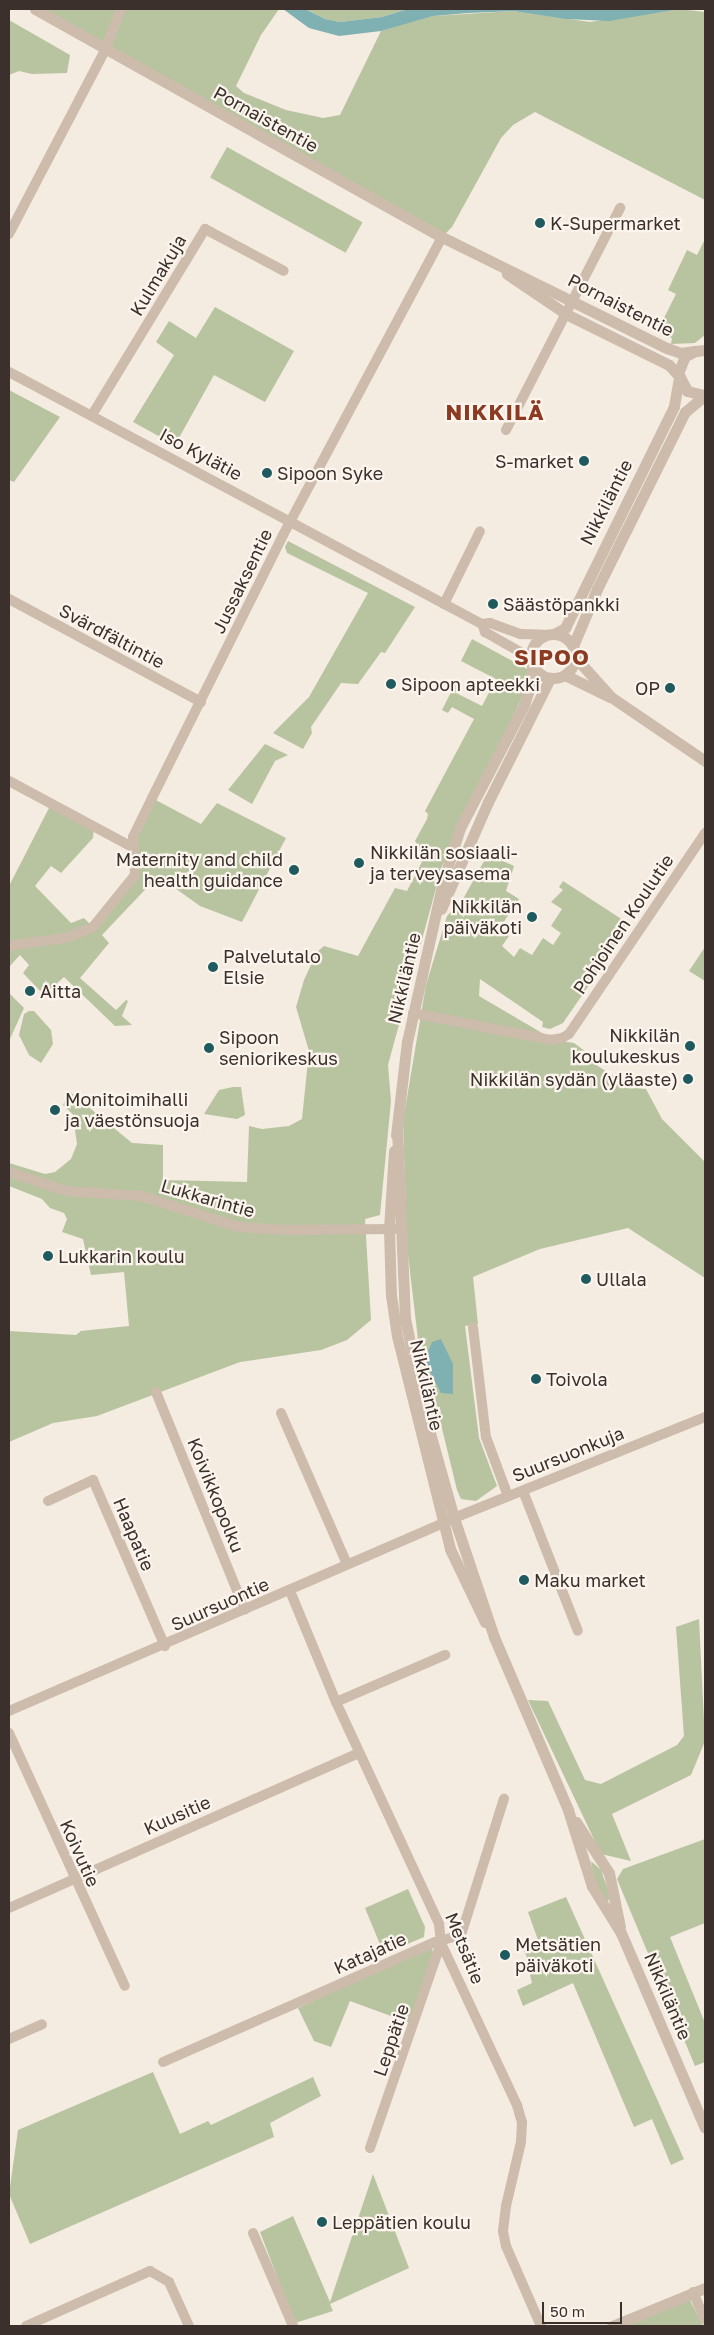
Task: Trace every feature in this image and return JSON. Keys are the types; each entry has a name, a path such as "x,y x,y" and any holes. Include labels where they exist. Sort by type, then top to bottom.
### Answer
{"street":[{"name":"Pornaistentie","path":"35,9 105,50 442,237 667,348 681,353 701,349"},
{"path":"9,234 105,50 121,9"},
{"path":"506,430 620,208"},
{"name":"Kulmakuja","path":"92,415 205,228 284,272"},
{"name":"Jussaksentie","path":"9,946 80,933 98,922 134,875 133,838 290,522 442,237"},
{"name":"Pornaistentie","path":"481,256 566,314 669,365 689,392 705,395"},
{"name":"Nikkiläntie","path":"549,635 565,628 583,585 674,406 681,361 701,349"},
{"name":"Iso Kylätie","path":"9,372 482,624 490,623 522,634 549,635"},
{"name":"Nikkiläntie","path":"574,651 597,589 686,412 705,395"},
{"path":"444,604 480,531"},
{"name":"Svärdfältintie","path":"9,599 200,702"},
{"name":"Iso Kylätie","path":"482,624 485,632 532,661"},
{"path":"611,697 596,693 565,675 550,678 538,673 532,661 534,645 549,635 564,637 611,697 705,761"},
{"path":"565,675 574,651"},
{"name":"Nikkiläntie","path":"494,1637 466,1585 443,1523 397,1336 391,1295 389,1229 391,1170 413,1013 434,924 460,828 524,705 532,681 532,661"},
{"name":"Nikkiläntie","path":"434,924 488,802 550,678"},
{"path":"9,781 132,847"},
{"name":"Pohjoinen Koulutie","path":"413,1013 550,1040 568,1034 705,832"},
{"name":"Nikkiläntie","path":"397,1128 406,1318 413,1364 454,1518 494,1637 568,1810 592,1886 621,1933 705,2128"},
{"name":"Lukkarintie","path":"9,1172 67,1191 141,1196 239,1227 267,1230 401,1229"},
{"path":"473,1327 486,1437 508,1496"},
{"name":"Koivikkopolku","path":"156,1392 246,1610"},
{"path":"280,1413 347,1564"},
{"name":"Suursuonkuja","path":"443,1523 705,1417"},
{"name":"Haapatie","path":"48,1501 93,1480 165,1646"},
{"path":"523,1491 578,1631"},
{"name":"Suursuontie","path":"9,1711 165,1646 443,1523"},
{"name":"Metsätie","path":"290,1591 336,1702 439,1924 442,1943 522,2122 521,2142 506,2206 504,2231 506,2246 541,2326"},
{"path":"336,1702 445,1655"},
{"name":"Koivutie","path":"9,1733 74,1879 125,1986"},
{"name":"Kuusitie","path":"9,1908 359,1753"},
{"name":"Katajatie","path":"162,2062 435,1942 442,1943 461,1935 504,1799"},
{"name":"Nikkiläntie","path":"568,1810 609,1873 621,1933"},
{"name":"Leppätie","path":"370,2148 442,1943"},
{"path":"9,2039 42,2024"},
{"path":"253,2233 293,2326"},
{"path":"26,2326 150,2271 169,2282 189,2326"},
{"path":"612,2326 705,2288"},
{"path":"694,2292 705,2320"}],"green space":[{"path":"35,9 279,9 261,35 236,86 244,93 286,110 323,118 340,115 381,31 403,24 433,16 513,11 590,22 679,9 705,12 705,200 535,112 513,125 501,138 452,227 442,237"},
{"path":"305,9 408,9 382,17 340,22 325,19"},
{"path":"9,20 70,55 67,73 32,74 19,71 9,75"},
{"path":"227,147 363,222 346,253 210,178"},
{"path":"705,239 705,335 695,343 671,344 672,338 657,332 676,294 668,290 687,250 697,255"},
{"path":"215,307 294,351 265,402 214,375 175,445 133,422 174,355 156,342 169,321 196,338"},
{"path":"9,390 60,417 14,482 9,480"},
{"path":"288,541 415,607 385,653 381,652 358,684 341,683 311,727 312,733 303,749 273,733 309,697 368,593 287,553 285,547"},
{"path":"472,639 529,670 526,689 442,866 388,1065 391,1101 380,1215 365,1219 371,1320 347,1340 321,1350 240,1362 97,1416 53,1423 9,1442 9,1331 76,1335 81,1331 129,1326 124,1272 91,1275 83,1239 62,1232 67,1219 64,1213 50,1208 42,1199 9,1186 9,1163 45,1174 55,1172 71,1159 77,1144 75,1130 82,1123 63,1105 69,1091 132,1143 163,1145 163,1180 247,1182 249,1126 262,1129 289,1126 302,1119 309,1051 296,1007 304,980 317,952 324,946 358,956 395,888 407,891 425,856 415,841 427,819 428,814 425,811 474,719 452,707 448,713 442,710 455,684 461,686 458,694 482,706 496,679 461,661"},
{"path":"265,744 288,755 275,761 252,804 228,790"},
{"path":"152,798 201,824 217,803 286,838 242,922 200,906 158,876 102,935 109,943 80,978 116,1010 126,1000 128,1001 122,1016 132,1025 115,1026 64,977 44,995 23,973 29,965 20,955 9,967 9,886 50,806 94,826 93,838 61,873 51,866 35,886 71,923 84,918 93,927 135,875 132,847"},
{"path":"488,854 514,866 506,891 519,899 499,929 509,936 502,946 514,957 520,948 532,955 543,938 553,945 561,933 551,926 562,909 551,902 563,890 559,887 563,881 626,922 624,934 563,1023 550,1029 542,1027 543,1022 480,979 479,996 554,1040 574,1043 585,1051 582,1056 631,1087 646,1089 662,1119 705,1162 705,1278 628,1228 540,1249 473,1277 478,1324 465,1326 479,1438 497,1486 476,1501 461,1499 457,1490 437,1408 423,1382 407,1246 403,1121 426,985 447,916 463,899"},
{"path":"705,947 705,981 689,971"},
{"path":"9,993 24,1008 9,1041"},
{"path":"34,1011 51,1030 53,1044 41,1063 29,1055 19,1035 24,1014"},
{"path":"241,1087 245,1115 237,1119 204,1114 219,1090"},
{"path":"699,1619 705,1741 691,1775 612,1814 631,1861 601,1854 528,1700 548,1701 585,1780 601,1784 677,1745 684,1736 676,1627"},
{"path":"705,1839 705,1923 670,1937 705,2023 705,2062 695,2066 617,1879 623,1869"},
{"path":"591,1861 601,1870 610,1899 607,1901 596,1887"},
{"path":"408,1889 425,1927 424,1937 384,1954 365,1908"},
{"path":"566,1897 684,2159 671,2165 652,2119 634,2127 573,1983 523,2006 517,1990 532,1983 530,1975 534,1972 522,1947 538,1940 528,1912"},
{"path":"431,1946 433,1952 410,2023 350,2001 331,2047 314,2041 298,2008"},
{"path":"153,2072 180,2134 208,2121 211,2125 313,2077 321,2096 270,2123 274,2137 30,2244 9,2194 18,2130"},
{"path":"373,2174 409,2268 330,2304 333,2311 295,2323 260,2232 293,2216 330,2302"},
{"path":"687,2294 703,2326 612,2326"}],"water":[{"path":"283,9 305,9 325,19 340,22 382,17 408,9 679,9 609,21 566,19 513,11 468,13 433,16 381,31 339,36 309,28"},
{"path":"441,1339 453,1364 453,1394 441,1393 427,1366 427,1354 432,1342"}],"place":[{"name":"K-Supermarket","path":"540,223"},
{"name":"S-market","path":"584,461"},
{"name":"Sipoon Syke","path":"267,473"},
{"name":"Säästöpankki","path":"493,604"},
{"name":"Sipoon apteekki","path":"391,684"},
{"name":"OP","path":"670,688"},
{"name":"Nikkilän sosiaali- ja terveysasema","path":"359,863"},
{"name":"Maternity and child health guidance","path":"294,870"},
{"name":"Nikkilän päiväkoti","path":"532,917"},
{"name":"Palvelutalo Elsie","path":"213,967"},
{"name":"Aitta","path":"30,991"},
{"name":"Nikkilän koulukeskus","path":"690,1046"},
{"name":"Sipoon seniorikeskus","path":"209,1048"},
{"name":"Nikkilän sydän (yläaste)","path":"688,1079"},
{"name":"Monitoimihalli ja väestönsuoja","path":"55,1110"},
{"name":"Lukkarin koulu","path":"48,1256"},
{"name":"Ullala","path":"586,1279"},
{"name":"Toivola","path":"536,1379"},
{"name":"Maku market","path":"524,1580"},
{"name":"Metsätien päiväkoti","path":"505,1955"},
{"name":"Leppätien koulu","path":"322,2222"}],"district":[{"name":"NIKKILÄ","path":"495,412"},
{"name":"SIPOO","path":"552,657"}]}
